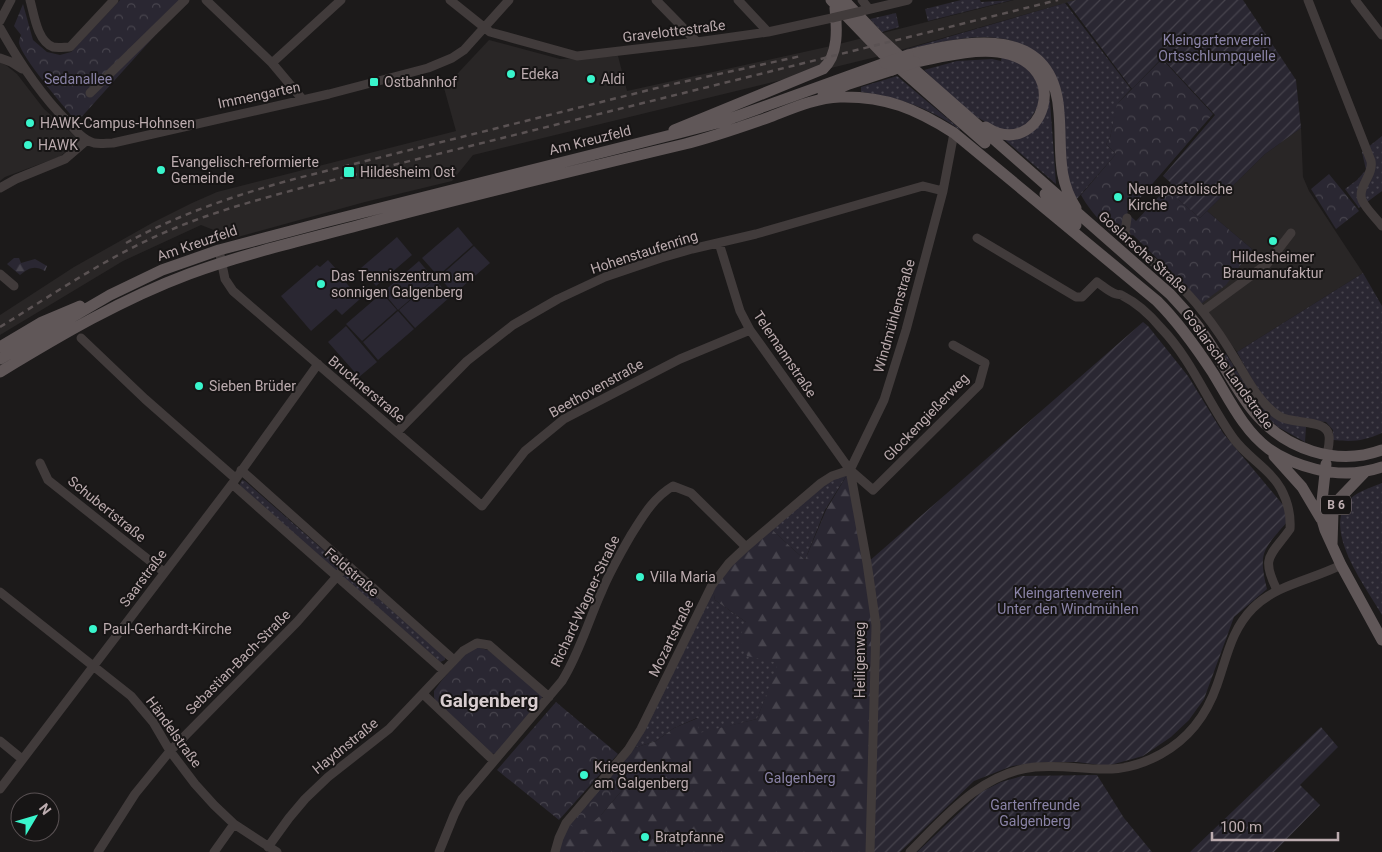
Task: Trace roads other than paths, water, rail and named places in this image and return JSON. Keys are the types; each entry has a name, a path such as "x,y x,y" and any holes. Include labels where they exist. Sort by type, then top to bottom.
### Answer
{"main road":[{"path":"810,101 888,66 912,66 956,54 1000,52 1029,64 1037,72 1042,82 1045,97 1042,112 1031,126 1017,133 1004,135 998,133 959,110 912,66 836,1"},
{"path":"654,139 686,124 823,69 830,62 834,54 836,1"},
{"path":"912,66 957,44 988,43 1018,48 1039,60 1050,75 1057,93 1060,114 1062,176 1066,191 1081,216"},
{"name":"Am Kreuzfeld","path":"0,359 110,295 162,270 219,250 334,219 721,122 888,66"},
{"path":"912,66 1045,194 1089,239 1095,250"},
{"name":"Am Kreuzfeld","path":"0,372 114,307 191,273 286,245 439,204 691,142 764,119 810,101 838,98 886,101 921,113 954,133"},
{"name":"Goslarsche Straße","path":"959,110 1170,294 1207,339 1248,404 1267,425 1289,442 1327,455 1351,457 1382,450"},
{"name":"Goslarsche Landstraße","path":"954,133 1157,301 1180,327 1202,357 1241,419 1268,449 1300,464 1326,472 1364,472 1382,467"},
{"path":"0,347 61,313 110,295"},
{"path":"0,378 15,363"},
{"path":"1268,449 1299,483 1322,520"},
{"name":"B 6","path":"1327,455 1322,520 1332,548 1382,640"},
{"name":"B 6","path":"1332,548 1333,512 1340,498 1364,472"}],"street":[{"path":"0,21 11,0"},
{"path":"30,0 44,41 52,46 70,47 114,0"},
{"path":"90,93 185,0"},
{"path":"206,0 272,63 303,100"},
{"path":"272,63 342,0"},
{"name":"Gravelottestraße","path":"450,0 485,28 498,35 577,56 768,32 908,0"},
{"name":"Immengarten","path":"87,140 94,143 113,143 329,94 428,68 461,53 509,0"},
{"path":"656,0 697,42"},
{"path":"738,0 768,32"},
{"path":"862,0 866,10"},
{"path":"1308,0 1372,166 1361,195 1365,204 1382,226"},
{"path":"1355,0 1382,35"},
{"path":"0,28 27,74 53,107 87,140 65,159 16,178 0,188"},
{"path":"0,58 11,62 27,74"},
{"name":"Windmühlenstraße","path":"850,470 884,400 906,330 943,190 954,133"},
{"name":"Hohenstaufenring","path":"397,432 467,361 513,325 558,299 605,278 669,256 756,234 922,186 943,190"},
{"name":"Goslarsche Landstraße","path":"1127,218 1125,232 1128,241 1183,289 1203,311 1223,338 1256,393 1268,409 1282,418 1318,424 1327,430 1329,436 1327,455"},
{"name":"Goslarsche Landstraße","path":"1203,311 1267,264 1291,233"},
{"name":"Goslarsche Landstraße","path":"976,238 1070,295 1082,297 1097,282 1137,305 1162,328 1192,370 1234,439 1270,475 1289,506 1290,529 1269,558 1268,568 1277,590"},
{"name":"Telemannstraße","path":"719,243 740,311 750,330 850,470"},
{"path":"219,250 225,279 233,291 318,364"},
{"path":"0,274 14,286"},
{"path":"1122,295 1136,284"},
{"name":"Beethovenstraße","path":"482,506 525,451 564,419 680,358 750,330"},
{"name":"Feldstraße","path":"81,338 337,577 444,671"},
{"name":"Glockengießerweg","path":"850,470 873,490 979,385 985,363 953,345"},
{"name":"Brucknerstraße","path":"234,481 318,364 482,506"},
{"name":"Schubertstraße","path":"40,463 48,480 164,572"},
{"name":"Feldstraße","path":"241,470 454,660"},
{"name":"Mozartstraße","path":"556,852 559,838 566,822 628,750 641,729 712,585 729,563 746,547 821,484 832,476 850,470"},
{"name":"Heiligenweg","path":"850,470 876,625 870,852"},
{"name":"Saarstraße","path":"0,789 234,481"},
{"name":"Richard-Wagner-Straße","path":"438,852 462,799 549,697 571,667 601,592 644,513 661,494 673,486 691,492 746,547"},
{"path":"910,852 967,796 995,779 1035,767 1102,770 1127,768 1161,754 1194,728 1206,710 1218,683 1232,636 1254,607 1277,590 1318,576 1341,565"},
{"name":"Sebastian-Bach-Straße","path":"98,852 135,794 170,751 297,622 347,566"},
{"name":"Händelstraße","path":"0,592 131,696 153,722 170,751 197,787 234,824 277,852"},
{"path":"444,671 469,646 477,643 489,645 549,697"},
{"name":"Haydnstraße","path":"268,847 305,799 328,777 389,729 444,671"},
{"path":"423,694 494,760"},
{"path":"0,742 22,759"},
{"path":"214,852 234,824"}],"railway":[{"path":"0,327 79,278 140,244 195,220 230,208 301,188 1058,0"},
{"path":"126,243 168,222 210,205 298,178 669,85 801,56"}],"place":[{"name":"Edeka","path":"511,74"},
{"name":"Aldi","path":"591,79"},
{"name":"Ostbahnhof","path":"374,82"},
{"name":"HAWK-Campus-Hohnsen","path":"30,123"},
{"name":"HAWK","path":"28,145"},
{"name":"Evangelisch-reformierte Gemeinde","path":"161,170"},
{"name":"Hildesheim Ost","path":"349,172"},
{"name":"Neuapostolische Kirche","path":"1118,197"},
{"name":"Hildesheimer Braumanufaktur","path":"1273,241"},
{"name":"Das Tenniszentrum am sonnigen Galgenberg","path":"321,284"},
{"name":"Sieben Brüder","path":"199,386"},
{"name":"Villa Maria","path":"640,577"},
{"name":"Paul-Gerhardt-Kirche","path":"93,629"},
{"name":"Kriegerdenkmal am Galgenberg","path":"584,775"},
{"name":"Bratpfanne","path":"645,837"}],"district":[{"name":"Galgenberg","path":"489,700"}],"park label":[{"name":"Kleingartenverein Ortsschlumpquelle","path":"1217,48"},
{"name":"Sedanallee","path":"78,79"},
{"name":"Kleingartenverein Unter den Windmühlen","path":"1068,602"},
{"name":"Gartenfreunde Galgenberg","path":"1035,814"}]}
